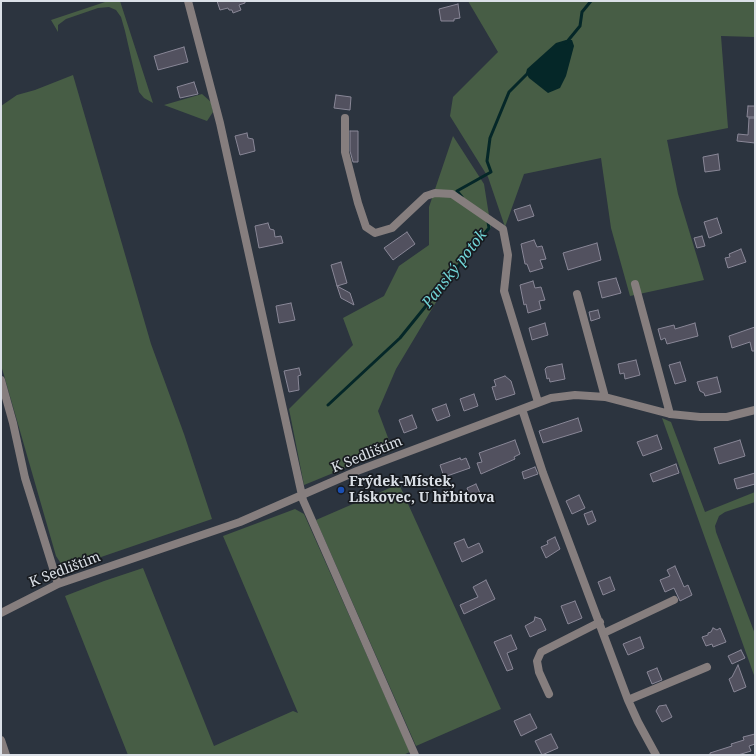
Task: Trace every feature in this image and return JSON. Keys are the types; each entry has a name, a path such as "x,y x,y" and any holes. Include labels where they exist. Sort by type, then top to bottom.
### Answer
{"street":[{"path":"188,1 222,130 302,496 415,755"},
{"path":"345,118 345,152 366,227 375,233 392,228 426,196 435,193 452,194 502,229 508,255 504,291 538,402"},
{"path":"635,284 670,414"},
{"path":"577,294 605,397"},
{"path":"1,380 13,423 25,478 58,584"},
{"name":"K Sedlištím","path":"1,613 58,584 234,524 357,471 538,402 564,396 605,397 670,414 719,418 755,410"},
{"path":"522,409 543,473 628,700 656,755"},
{"path":"604,633 674,600"},
{"path":"549,694 539,672 537,661 541,652 600,622"},
{"path":"628,700 707,668"},
{"path":"1,740 6,755"}],"shaded area":[{"path":"108,1 120,1 153,103 144,98 139,92 125,31 121,17 116,10 109,7 98,8 66,19 58,25 58,32 51,20"},
{"path":"468,1 755,1 755,37 721,36 728,128 667,140 678,194 704,280 630,296 611,228 601,158 524,174 505,227 488,177 450,116 453,97 498,52"},
{"path":"572,40 574,46 566,76 560,88 548,93 529,78 526,73 527,69 556,43"},
{"path":"73,75 151,344 184,434 212,519 69,568 64,568 56,556 1,365 1,106 17,95 35,90"},
{"path":"202,94 211,102 213,112 207,121 164,105"},
{"path":"453,136 484,184 491,228 475,237 396,369 378,411 393,451 382,453 304,485 289,409 353,345 343,318 384,296 399,266 429,245 429,207"},
{"path":"662,418 671,422 705,512 755,492 755,502 725,512 719,516 715,526 755,634 755,678"},
{"path":"399,484 501,709 416,746 316,520"},
{"path":"295,509 304,514 410,752 403,755 128,755 65,596 143,568 214,746 293,711 298,713 223,536"}],"building":[{"path":"217,1 245,1 245,3 239,5 241,10 233,13 232,10 229,10 228,8 220,10"},
{"path":"458,4 460,18 454,19 454,21 441,21 439,9"},
{"path":"184,47 188,62 158,70 154,56"},
{"path":"194,82 198,94 180,98 177,87"},
{"path":"336,95 351,97 350,110 334,108"},
{"path":"748,106 755,106 755,117 747,117"},
{"path":"749,118 755,118 755,143 737,141 738,134 748,135"},
{"path":"350,131 358,131 358,162 353,162 350,151"},
{"path":"247,133 248,138 253,139 255,151 240,155 235,136"},
{"path":"718,154 720,170 705,172 703,157"},
{"path":"530,205 534,216 518,221 514,210"},
{"path":"717,218 722,233 709,238 704,222"},
{"path":"268,223 270,229 274,230 275,237 281,236 283,243 259,248 255,226"},
{"path":"407,232 415,244 393,260 384,248"},
{"path":"702,236 705,246 697,248 694,238"},
{"path":"534,240 537,247 542,246 546,259 540,260 543,268 530,272 527,264 525,264 521,244"},
{"path":"597,243 601,260 568,270 563,253"},
{"path":"741,249 746,262 728,268 725,258 730,257 729,254"},
{"path":"341,262 347,283 337,286 331,265"},
{"path":"616,278 621,293 602,298 598,282"},
{"path":"533,281 535,288 541,287 545,300 539,301 541,309 528,313 526,304 524,305 520,285"},
{"path":"337,286 350,293 354,305 341,298"},
{"path":"291,303 295,320 279,323 276,306"},
{"path":"598,310 600,318 591,321 589,312"},
{"path":"545,323 548,335 532,340 529,328"},
{"path":"695,323 698,336 667,344 665,338 661,340 658,329 674,325 675,329"},
{"path":"755,327 755,351 752,351 750,342 732,348 729,336"},
{"path":"636,360 640,375 625,379 624,373 620,374 618,364"},
{"path":"680,362 686,381 675,384 669,365"},
{"path":"562,364 565,379 550,382 549,378 547,379 545,369 547,367"},
{"path":"299,368 301,375 298,376 299,390 289,392 284,371"},
{"path":"505,376 511,381 515,394 496,400 492,387 496,386 494,380"},
{"path":"717,377 721,392 705,396 704,393 700,391 697,382"},
{"path":"474,394 478,406 464,411 460,399"},
{"path":"446,404 450,416 437,421 432,409"},
{"path":"412,415 417,428 404,433 399,420"},
{"path":"578,418 582,431 543,443 539,431"},
{"path":"657,435 662,449 643,456 637,442"},
{"path":"515,440 520,454 514,457 515,459 481,474 477,463 482,462 479,453"},
{"path":"740,440 745,456 719,464 714,448"},
{"path":"460,458 461,460 466,458 470,468 444,477 440,465"},
{"path":"676,464 679,473 653,482 650,474"},
{"path":"535,467 538,474 524,479 522,472"},
{"path":"755,473 755,484 737,489 734,479"},
{"path":"476,484 480,493 470,496 467,488"},
{"path":"579,495 585,508 572,514 566,501"},
{"path":"592,511 596,521 588,525 584,514"},
{"path":"555,537 560,549 546,558 541,547 548,544 547,541"},
{"path":"464,539 468,548 479,543 483,552 462,562 454,543"},
{"path":"675,566 684,587 688,585 692,595 680,601 674,588 665,592 660,580 670,576 667,570"},
{"path":"610,577 615,590 603,595 598,582"},
{"path":"486,580 495,599 464,614 460,605 478,597 473,587"},
{"path":"575,601 582,618 568,624 561,606"},
{"path":"535,617 541,619 546,630 530,637 525,626 534,621"},
{"path":"713,628 717,630 720,628 726,642 713,647 712,644 706,646 702,637 708,635"},
{"path":"511,635 517,649 507,653 513,669 507,671 494,642"},
{"path":"640,637 644,648 628,655 623,644"},
{"path":"741,650 745,658 732,664 728,656"},
{"path":"738,665 746,687 734,692 729,679 732,677"},
{"path":"657,668 662,680 652,684 647,672"},
{"path":"666,705 672,717 662,722 656,711 659,706"},
{"path":"530,714 537,728 521,736 514,721"},
{"path":"551,734 558,748 542,755 535,741"},
{"path":"755,734 755,744 749,746 751,751 738,755 710,755 710,753 732,746 731,744 744,740 743,737"}],"waterway":[{"name":"Panský potok","path":"566,43 580,26 582,12 591,1"},
{"name":"Panský potok","path":"462,197 457,191 491,172 487,161 490,138 509,92 529,72"},
{"name":"Panský potok","path":"328,405 400,338 489,228 488,222"}],"place":[{"name":"Frýdek-Místek, Lískovec, U hřbitova","path":"341,490"}]}
